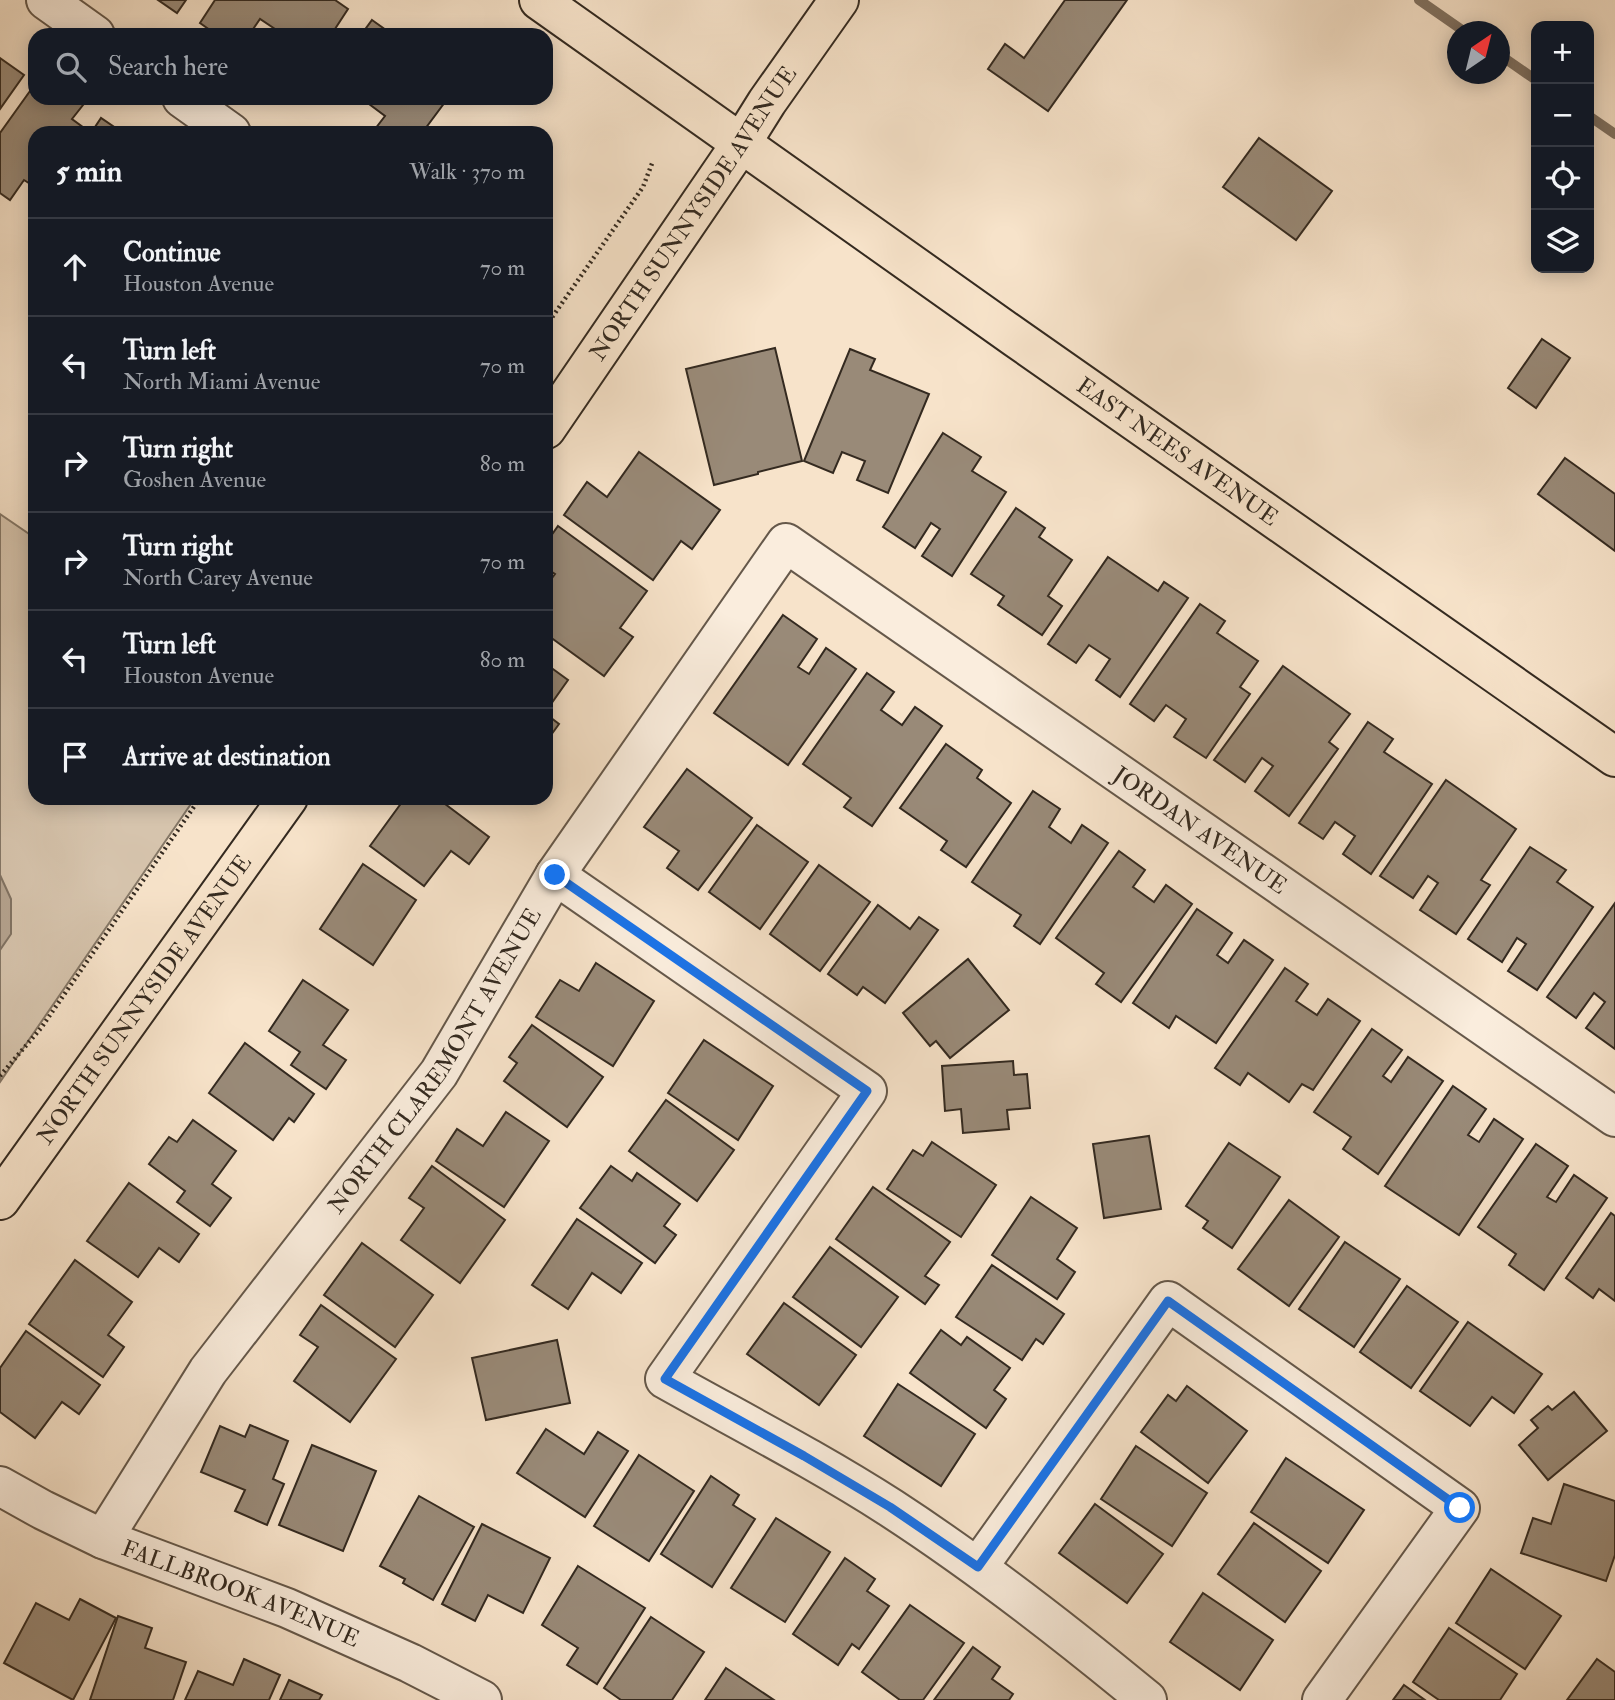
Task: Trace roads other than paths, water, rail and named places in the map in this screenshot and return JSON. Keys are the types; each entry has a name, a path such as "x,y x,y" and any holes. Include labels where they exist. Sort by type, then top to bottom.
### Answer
{"main road":[{"name":"EAST NEES AVENUE","path":"539,0 1615,757"},
{"name":"NORTH SUNNYSIDE AVENUE","path":"553,419 839,0"},
{"name":"NORTH SUNNYSIDE AVENUE","path":"0,1200 283,805"}],"street":[{"path":"46,0 85,28"},
{"path":"193,105 221,126"},
{"name":"NORTH CLAREMONT AVENUE","path":"103,1539 208,1371 439,1073 555,875 786,543"},
{"name":"JORDAN AVENUE","path":"786,543 1615,1118"},
{"path":"555,875 867,1091 665,1379 890,1507 978,1567 1147,1700"},
{"path":"978,1567 1168,1301 1460,1508 1322,1700"},
{"name":"FALLBROOK AVENUE","path":"0,1486 103,1539 287,1608 411,1663 482,1700"}],"waterway":[{"path":"1419,0 1449,21"},
{"path":"1510,62 1531,77"},
{"path":"1594,119 1615,134"}]}
